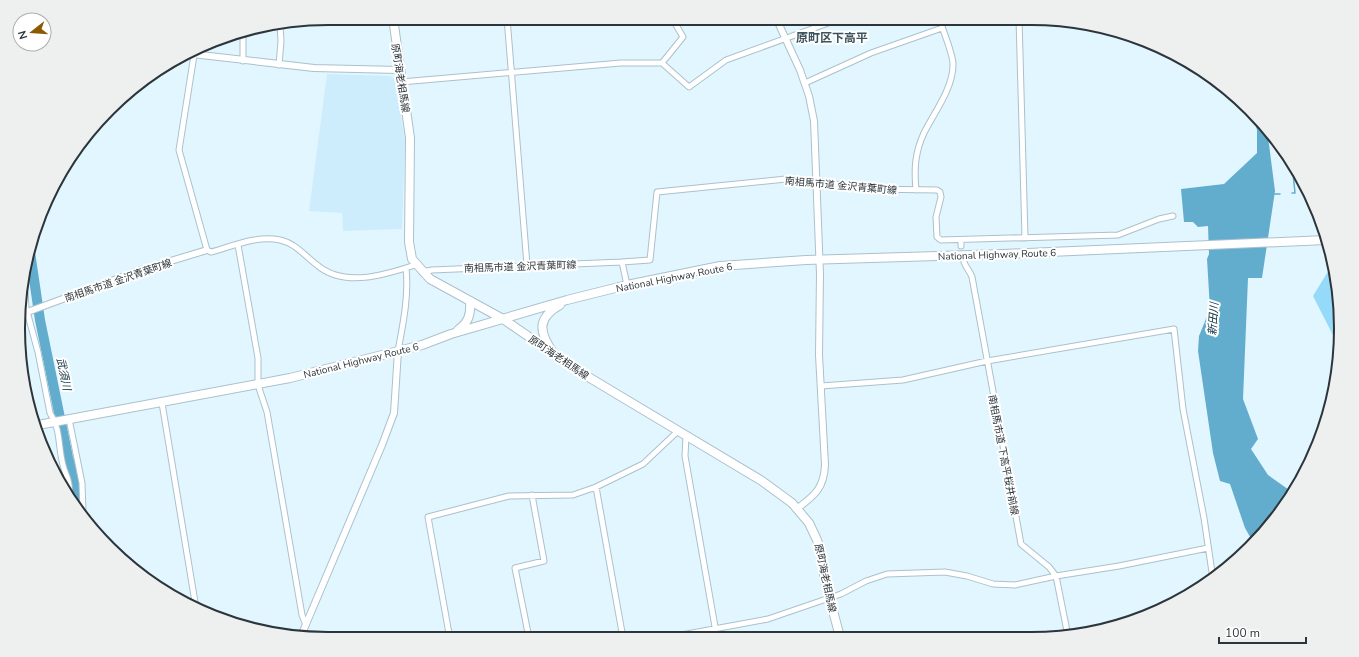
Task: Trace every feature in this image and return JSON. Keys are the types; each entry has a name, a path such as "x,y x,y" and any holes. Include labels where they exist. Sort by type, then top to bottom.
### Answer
{"main road":[{"name":"原町海老相馬線","path":"394,25 399,70 410,138 409,242 412,259 415,265 435,282 503,319 586,375 782,494 798,508 809,523 817,540 821,552 825,581 839,632"},
{"name":"National Highway Route 6","path":"41,424 258,385 398,351 567,300 627,285 720,266 818,260 1003,254 1321,240"},
{"path":"554,354 543,334 543,322 548,313 567,300"},
{"path":"451,334 468,321 470,314 470,302"}],"street":[{"path":"508,25 527,265"},
{"path":"662,63 683,37 676,25"},
{"path":"780,25 805,83 814,121 825,478 819,489 798,508"},
{"path":"401,82 620,63 662,63 689,87 726,60 822,25"},
{"path":"916,190 914,166 917,154 924,133 938,108 953,67 941,25"},
{"path":"1019,25 1025,238"},
{"path":"805,83 871,53 942,28"},
{"path":"279,65 280,29"},
{"path":"242,61 243,37"},
{"path":"197,55 242,61 314,68 399,70"},
{"path":"193,57 179,150 207,250"},
{"name":"南相馬市道 金沢青葉町線","path":"422,272 432,270 527,265 650,260 657,192 786,179 815,181 869,189 933,189 940,192 941,197 936,217 937,237 941,240 1118,235 1159,219 1173,216"},
{"name":"南相馬市道 金沢青葉町線","path":"27,313 141,270 207,250 211,252 265,238 287,242 295,246 323,270 338,277 360,278 415,265"},
{"path":"961,240 962,246"},
{"path":"238,245 258,358 258,385 267,412 302,615 306,625"},
{"path":"622,262 627,285"},
{"name":"南相馬市道 下高平桜井前線","path":"964,262 965,267 970,271 1021,544 1049,567 1056,576"},
{"path":"304,630 394,414 398,351 406,307 406,268"},
{"path":"27,313 38,352 50,413 57,421 62,465 68,476 69,484"},
{"path":"821,386 903,380 987,361 1174,329 1184,416 1212,571"},
{"path":"162,403 195,601"},
{"path":"68,420 82,483 83,506"},
{"path":"449,632 428,517 509,496 573,496 596,487 643,464 682,434 716,632"},
{"path":"596,487 623,632"},
{"path":"528,632 515,568 544,561 532,495"},
{"path":"696,632 768,619 829,598 887,574 946,572 967,576 994,584 1010,586 1208,548"},
{"path":"1056,576 1067,629"}],"shaded area":[{"path":"327,74 390,76 394,78 405,140 402,229 343,231 342,213 309,211"},
{"path":"1328,271 1333,309 1334,336 1313,296"}],"water":[{"name":"新田川","path":"1255,124 1269,141 1275,191 1262,278 1248,278 1243,399 1258,439 1251,449 1268,475 1288,489 1259,529 1250,538 1245,528 1230,484 1220,481 1213,453 1198,351 1199,336 1210,309 1207,259 1209,254 1208,226 1198,227 1193,222 1184,222 1181,189 1224,184 1257,153 1257,130"}],"waterway":[{"path":"1292,193 1295,193 1293,178"},
{"path":"1274,194 1280,194"},
{"name":"武須川","path":"32,265 40,320 68,457 76,485 75,496"}],"district":[{"name":"原町区下高平","path":"832,38"}]}
